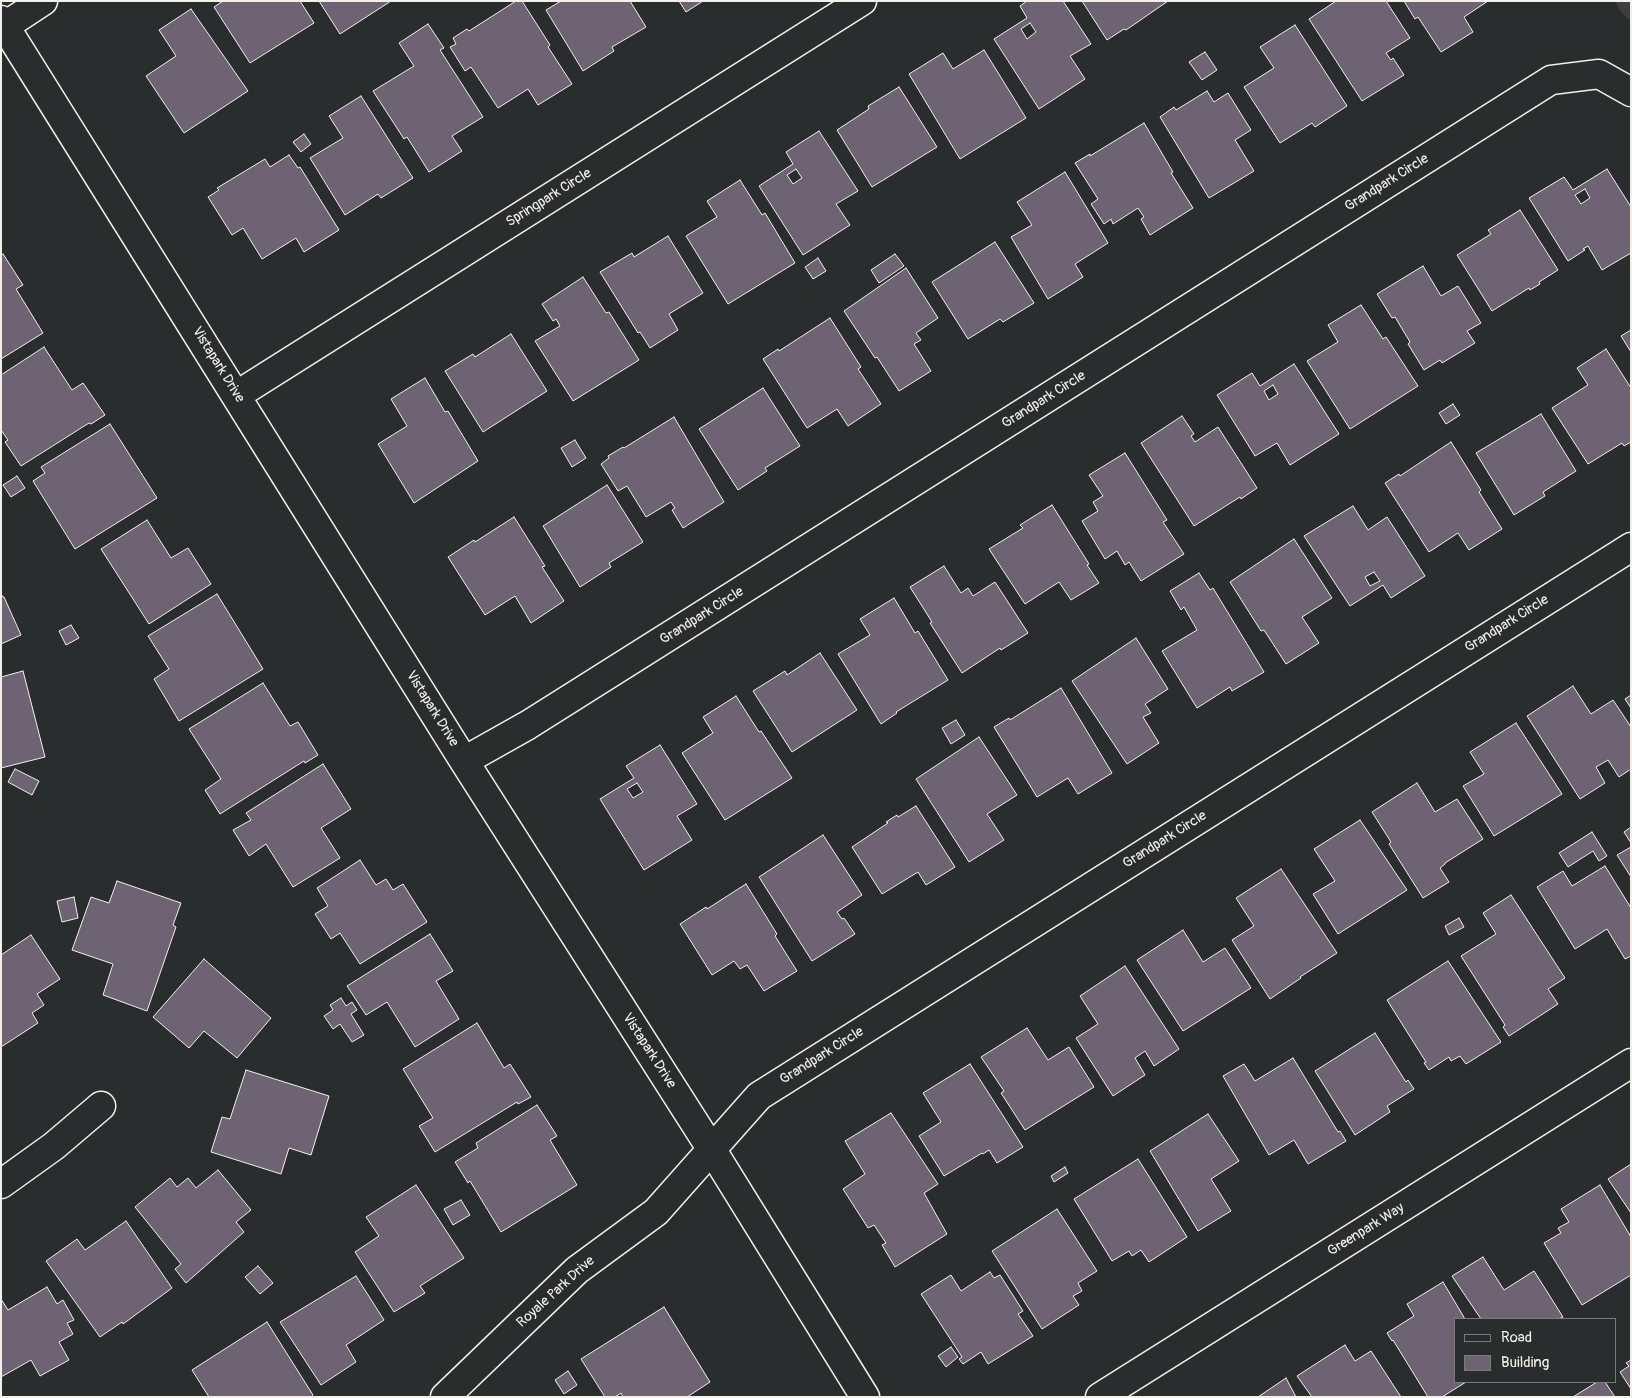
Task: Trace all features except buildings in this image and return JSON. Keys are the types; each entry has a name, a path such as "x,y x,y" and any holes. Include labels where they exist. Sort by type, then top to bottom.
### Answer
{"street":[{"path":"3,23 43,1"},
{"name":"Springpark Circle","path":"236,395 862,1"},
{"name":"Vistapark Drive","path":"3,23 464,761 712,1150 865,1397"},
{"name":"Grandpark Circle","path":"464,761 528,725 1551,80 1598,74 1631,92"},
{"name":"Grandpark Circle","path":"712,1150 758,1096 1631,546"},
{"name":"Greenpark Way","path":"1100,1397 1631,1062"},
{"path":"1,1184 54,1146 101,1106"},
{"name":"Royale Park Drive","path":"444,1397 577,1270 656,1212 712,1150"}],"shaded area":[{"path":"1615,1 1631,1 1631,22 1619,9"}]}
